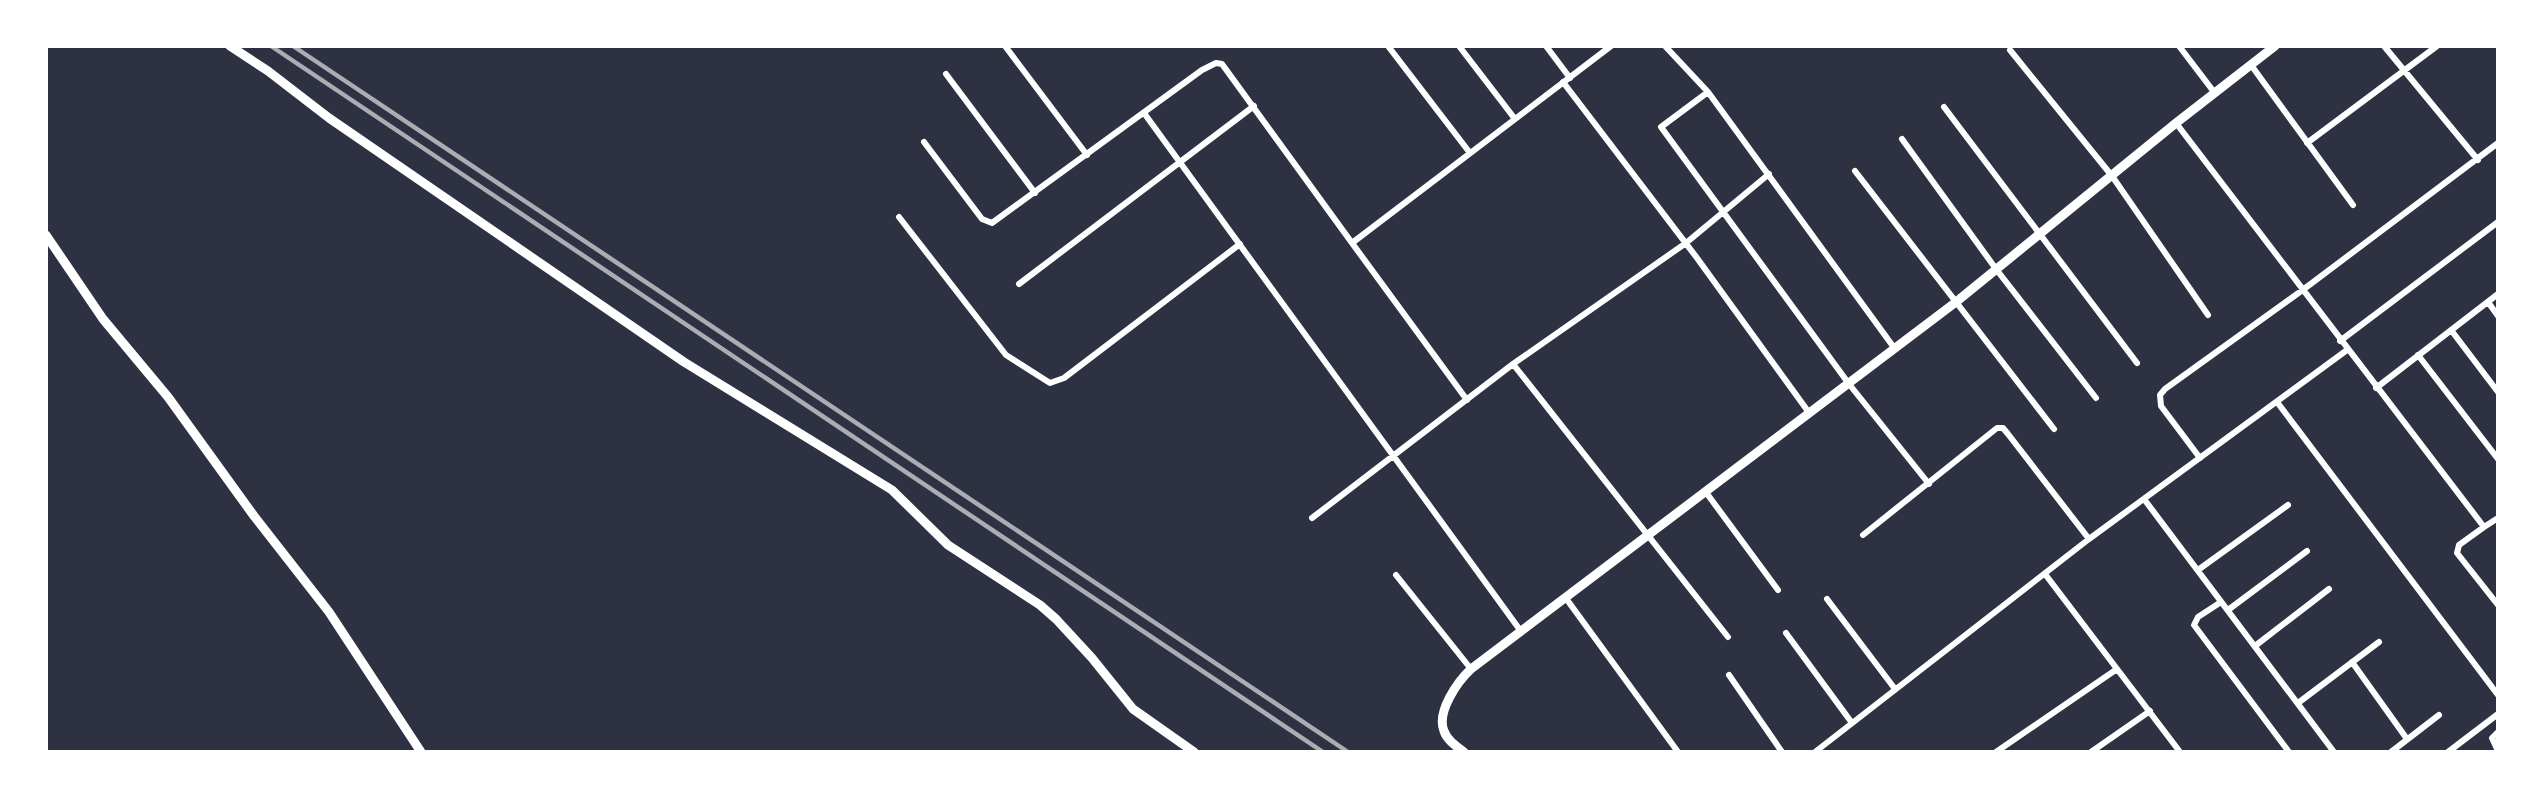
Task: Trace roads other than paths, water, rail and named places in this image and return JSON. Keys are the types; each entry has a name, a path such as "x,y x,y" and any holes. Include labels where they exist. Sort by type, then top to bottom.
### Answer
{"street":[{"path":"230,46 329,118 674,356 892,490 948,545 1040,605 1092,658 1133,709 1194,752"},
{"path":"1005,46 1086,155"},
{"path":"1388,46 1470,153"},
{"path":"1459,46 1515,119"},
{"path":"1546,46 1570,78"},
{"path":"1352,243 1611,46"},
{"path":"1665,46 1708,92 1895,349"},
{"path":"2179,46 2214,92"},
{"path":"1464,752 1448,739 1443,730 1443,719 1452,691 1471,669 1647,533 1810,414 1956,302 2214,92 2276,46"},
{"path":"2384,46 2478,160"},
{"path":"2307,144 2437,46"},
{"path":"2010,50 2112,176 2208,315"},
{"path":"924,142 986,222 999,219 1202,70 1216,63 1228,69 1467,400"},
{"path":"2251,65 2353,205"},
{"path":"946,74 1035,193"},
{"path":"1563,82 1686,243 1810,414"},
{"path":"1708,92 1661,127 1725,211 1849,384 1929,484"},
{"path":"1019,284 1254,106"},
{"path":"1944,107 2137,363"},
{"path":"1144,113 1520,630"},
{"path":"2176,123 2484,527"},
{"path":"1902,139 1996,269 2096,398"},
{"path":"2200,458 2161,406 2160,394 2498,143"},
{"path":"1855,171 2054,429"},
{"path":"1312,518 1513,364 1686,243 1769,174"},
{"path":"899,217 1006,356 1050,382 1064,378 1240,244"},
{"path":"2340,341 2498,222"},
{"path":"46,236 103,319 168,397 254,516 329,612 422,752"},
{"path":"2376,387 2498,294"},
{"path":"2488,302 2498,316"},
{"path":"2451,330 2498,392"},
{"path":"1815,752 2089,539 2348,350"},
{"path":"2418,355 2498,459"},
{"path":"1513,364 1728,637"},
{"path":"2277,402 2498,694"},
{"path":"1863,535 1991,432 2003,429 2089,539"},
{"path":"1705,491 1778,590"},
{"path":"2144,499 2334,752"},
{"path":"2198,570 2288,505"},
{"path":"2498,527 2495,519 2459,545 2457,553 2498,605"},
{"path":"2228,610 2307,551"},
{"path":"2044,574 2180,752"},
{"path":"1396,575 1471,669"},
{"path":"2255,646 2329,589"},
{"path":"1564,597 1678,752"},
{"path":"1827,599 1895,689"},
{"path":"2221,602 2194,620 2196,629 2289,752"},
{"path":"1786,633 1852,723"},
{"path":"2298,703 2379,642"},
{"path":"2352,662 2407,739"},
{"path":"1996,752 2117,669"},
{"path":"1729,675 1782,752"},
{"path":"2091,752 2150,711"},
{"path":"2448,752 2498,714"},
{"path":"2391,752 2439,715"},
{"path":"2498,732 2492,738 2498,751"}],"railway":[{"path":"271,46 1323,752"},
{"path":"293,46 1348,752"}]}
